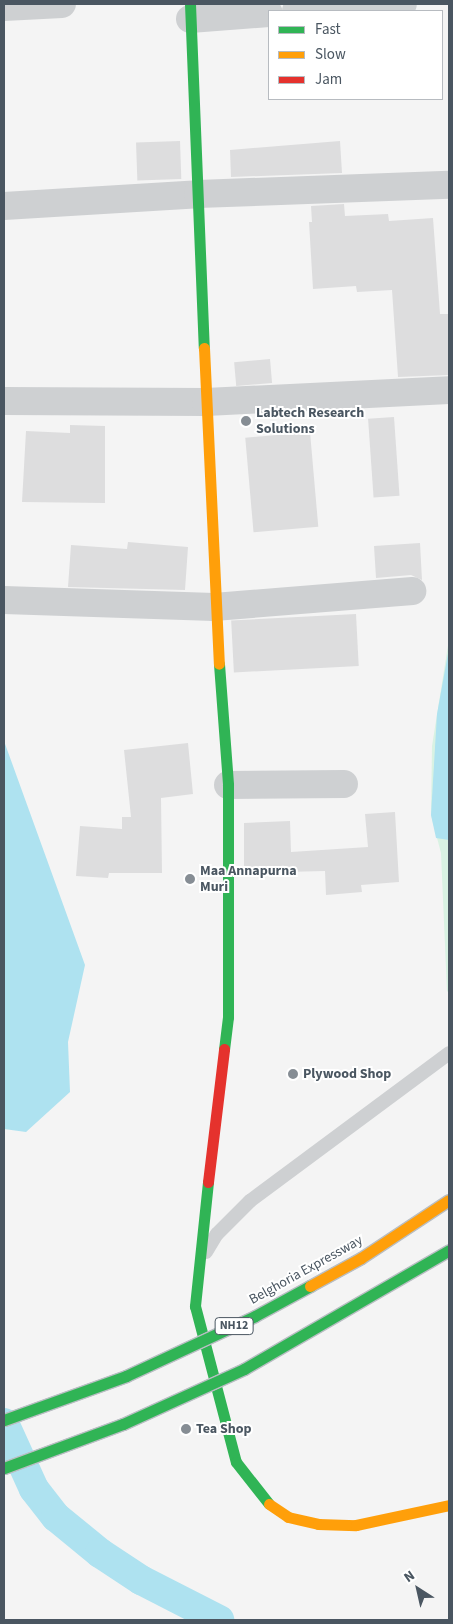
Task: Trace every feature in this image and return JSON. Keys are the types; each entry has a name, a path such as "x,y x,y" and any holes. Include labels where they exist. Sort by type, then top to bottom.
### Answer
{"main road":[{"path":"190,11 214,607 228,785 228,1017 196,1276 195,1306 236,1462 266,1502 288,1517 318,1524 356,1525 449,1505"},
{"name":"Belghoria Expressway","path":"4,1420 126,1376 255,1316 361,1258 449,1200"},
{"path":"4,1468 123,1424 244,1369 449,1250"}],"street":[{"path":"4,7 62,4"},
{"path":"311,10 403,4"},
{"path":"190,11 268,13"},
{"path":"4,206 198,194 449,185"},
{"path":"4,401 206,402 449,390"},
{"path":"10,600 214,607 412,591"},
{"path":"228,785 344,784"}],"lane":[{"path":"196,1276 217,1234 250,1201 449,1052"}],"green space":[{"path":"449,639 449,990 447,992 441,853 431,815 432,746"}],"water":[{"path":"449,648 449,840 436,838 431,815 437,714"},
{"path":"4,741 85,965 68,1042 70,1092 26,1132 4,1129"}],"building":[{"path":"180,141 181,179 137,181 136,143"},
{"path":"340,141 342,173 231,177 230,150"},
{"path":"344,204 345,216 388,214 389,221 433,218 440,314 449,314 449,375 398,377 392,290 357,292 356,286 313,289 309,222 312,222 311,206"},
{"path":"270,359 272,383 236,386 234,362"},
{"path":"394,417 400,496 374,498 368,419"},
{"path":"70,425 105,426 105,503 22,502 26,431 70,433"},
{"path":"310,432 318,527 254,532 245,438"},
{"path":"128,542 188,547 185,590 68,587 71,545 127,549"},
{"path":"420,543 422,580 411,575 376,578 374,546"},
{"path":"356,614 359,666 234,672 231,621"},
{"path":"188,743 193,794 161,798 162,873 109,873 108,878 76,876 80,826 122,829 122,817 131,817 124,750"},
{"path":"395,812 399,882 361,885 362,892 326,895 325,871 244,873 244,823 290,821 291,852 368,847 365,814"}],"waterway":[{"path":"4,1423 34,1489 56,1517 100,1553 141,1580 219,1620"}],"traffic: fast":[{"path":"190,4 204,348"},
{"path":"219,664 228,785 228,1017 224,1049"},
{"path":"208,1182 195,1306 236,1462 269,1504"},
{"path":"4,1468 123,1424 244,1369 449,1250"},
{"path":"4,1420 126,1376 255,1316 310,1286"}],"traffic: slow":[{"path":"204,348 219,664"},
{"path":"310,1286 361,1258 449,1200"},
{"path":"269,1504 288,1517 318,1524 356,1525 449,1505"}],"traffic: jam":[{"path":"208,1182 224,1049"}],"place":[{"name":"Labtech Research Solutions","path":"246,421"},
{"name":"Maa Annapurna Muri","path":"190,879"},
{"name":"Plywood Shop","path":"293,1074"},
{"name":"Tea Shop","path":"186,1429"}]}
